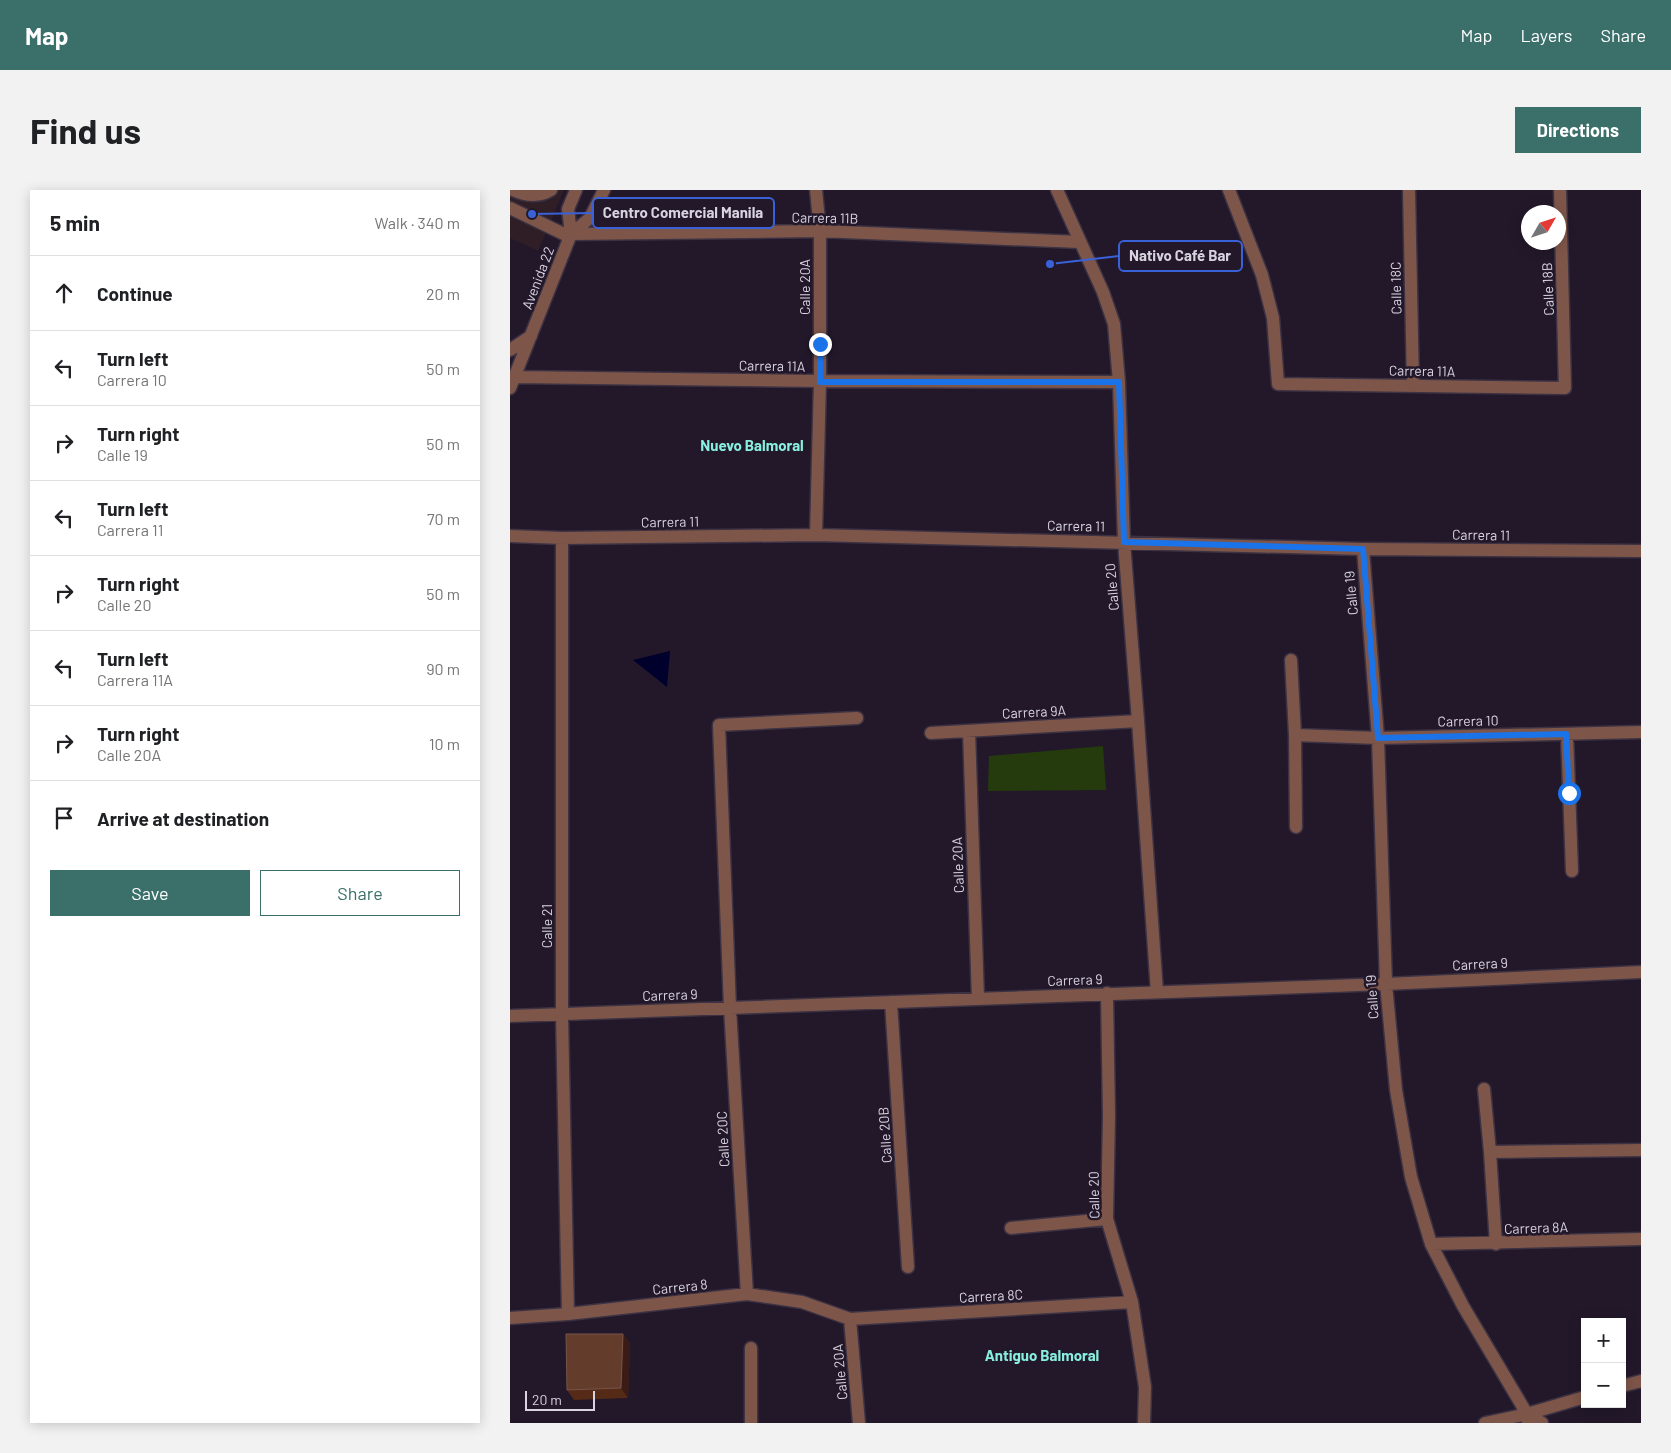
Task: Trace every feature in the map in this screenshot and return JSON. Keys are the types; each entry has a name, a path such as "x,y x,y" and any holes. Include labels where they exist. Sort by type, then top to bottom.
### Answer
{"street":[{"path":"513,190 523,195 538,196 551,190"},
{"name":"Avenida 22","path":"512,383 570,236 568,208 576,190"},
{"name":"Avenida 22","path":"570,236 590,218 604,190"},
{"name":"Calle 20A","path":"816,190 820,231 820,382 816,535"},
{"name":"Calle 20","path":"1057,190 1103,292 1114,324 1119,382 1124,542 1156,992"},
{"name":"Carrera 11A","path":"1228,190 1262,274 1274,318 1278,384 1565,388"},
{"name":"Calle 18C","path":"1409,190 1413,385"},
{"name":"Calle 18B","path":"1560,190 1565,388"},
{"path":"510,208 570,236"},
{"name":"Carrera 11B","path":"570,236 820,231 1079,242"},
{"path":"510,350 531,336"},
{"name":"Carrera 11A","path":"512,383 1119,382"},
{"name":"Carrera 11","path":"510,536 562,538 816,535 1363,549 1641,552"},
{"name":"Calle 21","path":"562,538 562,1014 568,1314"},
{"name":"Calle 19","path":"1363,549 1378,738 1386,984 1396,1090 1411,1177 1431,1244 1463,1306 1527,1418 1542,1423"},
{"path":"1291,660 1295,735 1296,827"},
{"name":"Calle 20C","path":"747,1294 730,1008 718,725 857,718"},
{"name":"Carrera 9A","path":"931,733 1138,721"},
{"name":"Calle 20A","path":"969,731 978,999"},
{"name":"Carrera 10","path":"1295,735 1378,738 1641,732"},
{"path":"1566,734 1572,871"},
{"name":"Carrera 9","path":"510,1016 1386,984 1641,972"},
{"name":"Calle 20","path":"1107,993 1109,1116 1107,1218 1132,1302 1145,1387 1144,1423"},
{"name":"Calle 20B","path":"892,1002 908,1266"},
{"path":"1484,1089 1496,1244"},
{"path":"1490,1152 1641,1150"},
{"path":"1011,1228 1107,1218"},
{"name":"Carrera 8A","path":"1431,1244 1496,1244 1641,1239"},
{"name":"Carrera 8","path":"510,1318 568,1314 747,1294 802,1302 850,1319"},
{"name":"Carrera 8C","path":"850,1319 1132,1302"},
{"name":"Calle 20A","path":"850,1319 859,1423"},
{"path":"751,1348 751,1423"},
{"path":"1626,1385 1641,1381"},
{"path":"1485,1423 1527,1418 1581,1398"}],"shaded area":[{"path":"510,190 564,190 538,251 510,238"}],"green space":[{"path":"1103,746 1106,790 988,791 989,756"}],"water":[{"path":"670,651 667,687 633,660"}],"building":[{"path":"566,1334 623,1334 621,1388 567,1390"}],"place":[{"name":"Centro Comercial Manila","path":"532,214"},
{"name":"Nativo Café Bar","path":"1050,264"}],"district":[{"name":"Nuevo Balmoral","path":"752,446"},
{"name":"Antiguo Balmoral","path":"1042,1356"}],"route":[{"path":"820,344 820,382 1119,382 1124,542 1363,549 1378,738 1566,734 1569,793"}]}
